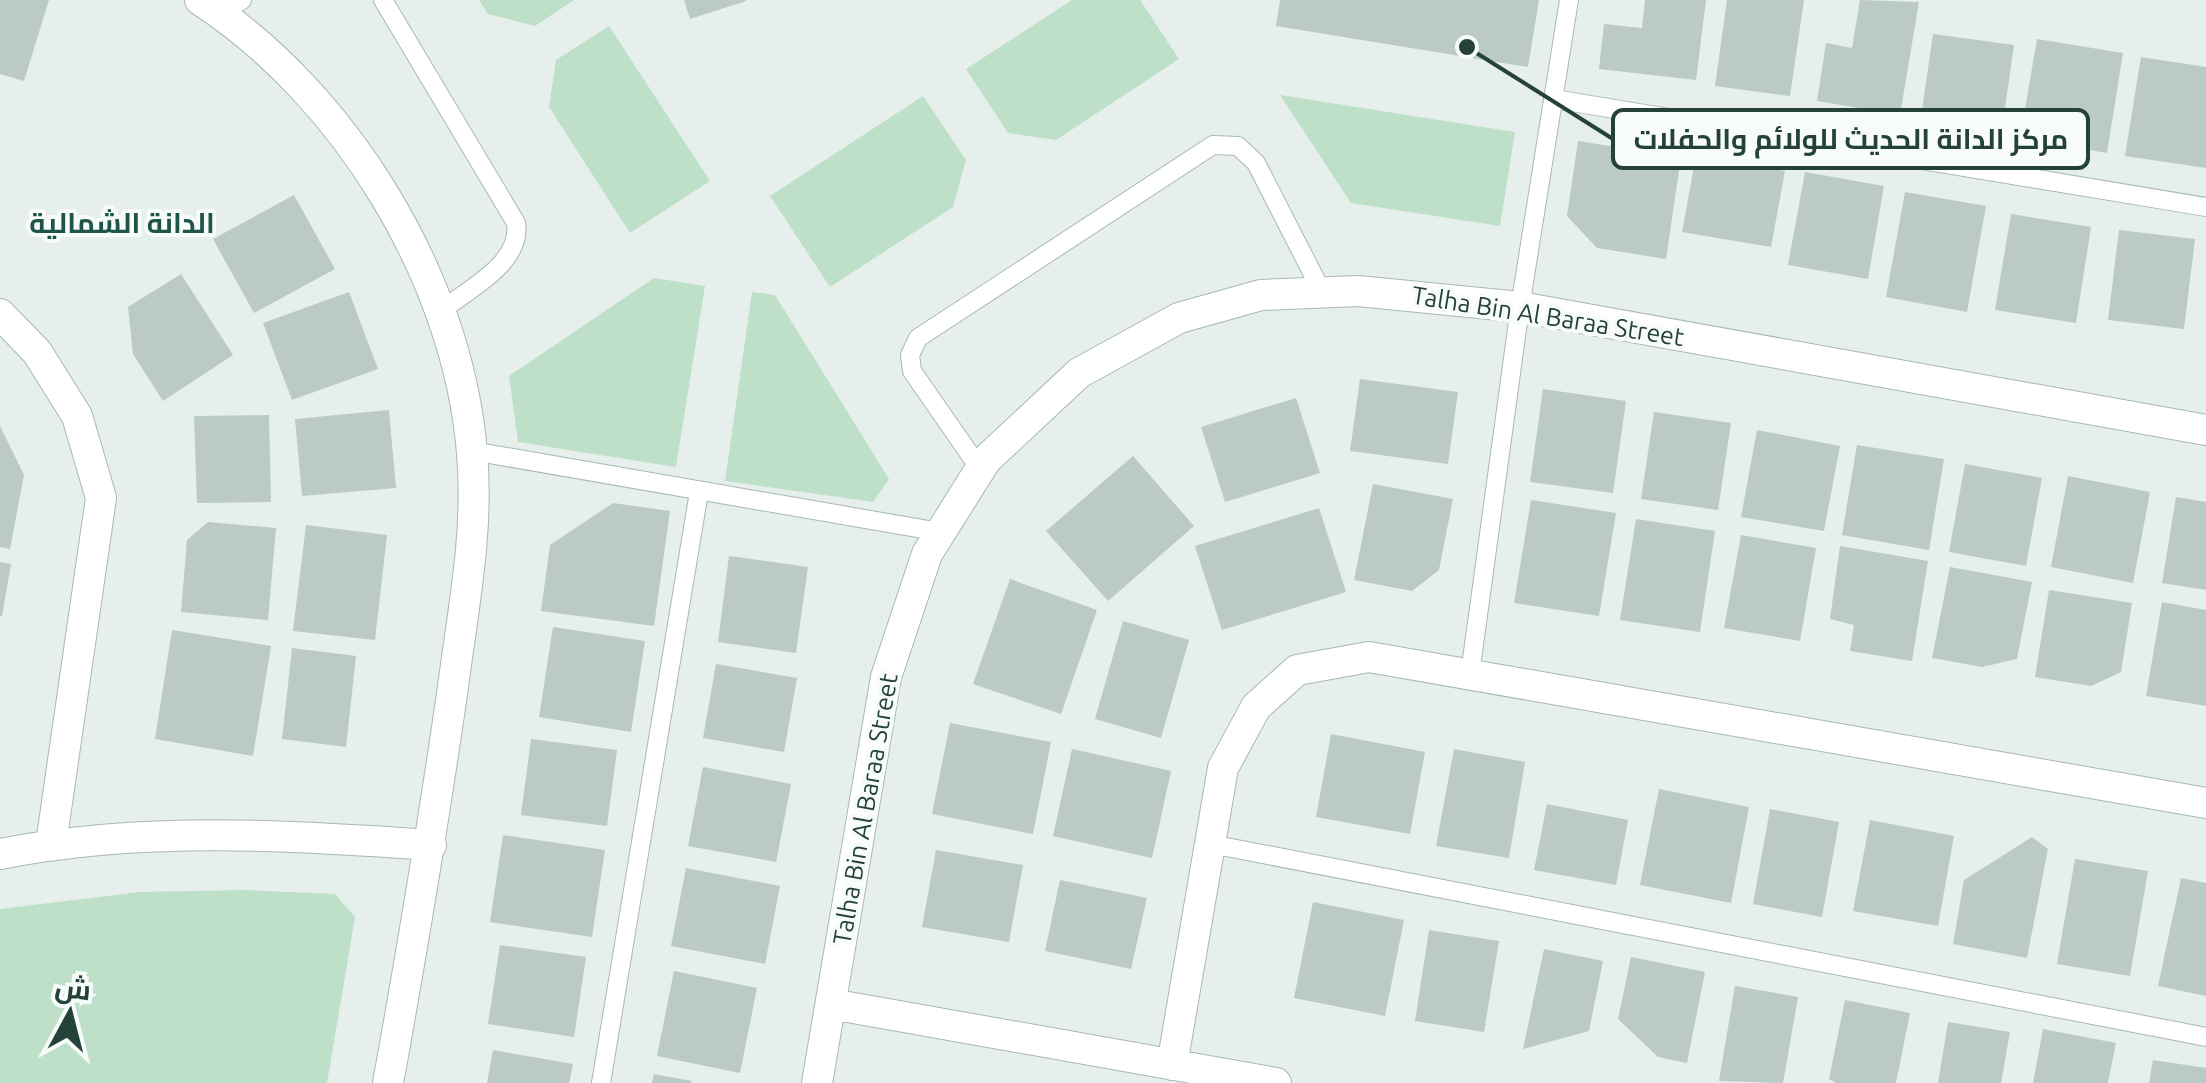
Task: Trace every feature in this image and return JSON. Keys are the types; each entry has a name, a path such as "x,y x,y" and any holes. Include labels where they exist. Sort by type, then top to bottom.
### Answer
{"street":[{"path":"221,5 324,105 371,174 441,311 462,386 472,451 472,545 431,845 388,1083"},
{"name":"Talha Bin Al Baraa Street","path":"817,1083 886,677 926,554 980,469 1078,373 1179,318 1261,296 1322,292 1429,294 2206,430"},
{"path":"0,314 37,352 77,416 101,498 52,844"},
{"path":"1172,1064 1223,768 1256,707 1297,670 1370,656 2206,804"},
{"path":"0,854 52,844 260,832 431,845"},
{"path":"831,1004 1172,1064 1223,1078 1276,1083"}],"lane":[{"path":"383,0 516,223 519,240 510,256 441,311"},
{"path":"1470,674 1520,307 1568,0"},
{"path":"1554,99 2206,207"},
{"path":"980,469 912,371 910,355 918,338 1213,145 1238,146 1256,163 1322,292"},
{"path":"472,451 940,532"},
{"path":"601,1083 700,492"},
{"path":"1211,844 2206,1036"}],"green space":[{"path":"479,0 574,0 535,26 488,14"},
{"path":"1072,0 1140,0 1179,59 1056,140 1008,133 966,69"},
{"path":"609,26 710,181 630,233 549,107 556,60"},
{"path":"1280,95 1515,132 1500,226 1351,203"},
{"path":"923,96 966,160 953,207 830,287 770,196"},
{"path":"654,278 705,286 676,467 518,442 509,376"},
{"path":"752,292 775,295 889,479 873,502 725,481"},
{"path":"244,890 335,894 355,917 327,1083 0,1083 0,909 140,892"}],"building":[{"path":"0,0 49,0 24,81 0,74"},
{"path":"684,0 746,0 746,1 690,19"},
{"path":"1280,0 1539,0 1528,67 1276,26"},
{"path":"1645,0 1706,0 1696,80 1599,69 1604,24 1642,28"},
{"path":"1727,0 1804,0 1790,96 1715,86"},
{"path":"1860,0 1919,2 1900,115 1817,101 1826,43 1852,48"},
{"path":"1933,34 2014,45 2002,129 1921,117"},
{"path":"2037,39 2123,53 2107,153 2020,138"},
{"path":"2141,57 2206,67 2206,168 2125,156"},
{"path":"1578,141 1681,157 1666,259 1597,248 1567,216"},
{"path":"1696,156 1785,171 1771,247 1682,232"},
{"path":"1805,172 1884,186 1868,279 1788,265"},
{"path":"1905,192 1986,206 1967,312 1886,297"},
{"path":"294,195 335,269 254,313 213,239"},
{"path":"2011,214 2091,227 2076,323 1995,310"},
{"path":"2119,230 2195,239 2184,329 2108,320"},
{"path":"181,274 233,355 163,401 133,354 128,307"},
{"path":"349,292 378,369 292,400 263,323"},
{"path":"1360,379 1458,392 1448,464 1350,451"},
{"path":"1543,389 1626,401 1613,493 1530,482"},
{"path":"1296,398 1320,473 1225,502 1201,427"},
{"path":"389,410 396,488 302,496 295,419"},
{"path":"1654,412 1731,423 1718,510 1641,499"},
{"path":"269,415 271,502 197,503 194,416"},
{"path":"0,426 24,475 10,549 0,547"},
{"path":"1757,430 1840,446 1824,531 1741,517"},
{"path":"1857,445 1944,459 1929,550 1842,535"},
{"path":"1133,456 1194,526 1108,601 1046,531"},
{"path":"1965,464 2042,478 2026,566 1949,552"},
{"path":"2068,476 2150,492 2133,583 2051,567"},
{"path":"1373,484 1453,499 1439,570 1412,591 1354,580"},
{"path":"2176,497 2206,502 2206,590 2162,583"},
{"path":"1531,500 1616,513 1599,616 1514,603"},
{"path":"613,503 670,511 654,626 541,611 550,545"},
{"path":"1319,508 1346,592 1222,630 1195,546"},
{"path":"1636,519 1715,531 1700,632 1620,620"},
{"path":"208,522 276,528 268,620 181,612 187,540"},
{"path":"306,525 387,535 375,640 293,631"},
{"path":"1741,535 1816,548 1800,641 1724,628"},
{"path":"1840,546 1928,561 1912,661 1850,651 1854,625 1830,619"},
{"path":"729,556 808,567 796,653 718,642"},
{"path":"0,562 11,564 2,616 0,616"},
{"path":"1950,567 2032,582 2017,659 1982,667 1932,658"},
{"path":"1010,579 1097,610 1061,714 973,684"},
{"path":"2049,590 2132,603 2121,672 2091,686 2035,677"},
{"path":"2162,602 2206,610 2206,706 2146,696"},
{"path":"1123,621 1189,640 1161,738 1095,719"},
{"path":"553,627 645,641 631,732 539,717"},
{"path":"172,630 271,646 253,756 155,739"},
{"path":"292,648 356,656 346,747 282,739"},
{"path":"716,664 797,678 784,752 703,738"},
{"path":"950,723 1051,742 1033,834 932,814"},
{"path":"1331,734 1425,752 1410,834 1316,817"},
{"path":"531,739 617,750 607,826 521,815"},
{"path":"1072,749 1171,771 1152,858 1053,836"},
{"path":"1454,749 1525,762 1509,858 1436,846"},
{"path":"703,767 791,784 776,862 688,846"},
{"path":"1659,789 1749,807 1731,903 1640,885"},
{"path":"1547,804 1628,820 1616,885 1534,870"},
{"path":"1770,809 1839,822 1822,917 1753,904"},
{"path":"1870,820 1954,836 1938,926 1853,911"},
{"path":"503,835 605,850 592,937 490,922"},
{"path":"2032,837 2048,849 2027,958 1953,944 1964,880"},
{"path":"936,850 1023,865 1009,942 922,927"},
{"path":"2075,859 2148,871 2130,976 2057,964"},
{"path":"686,868 780,886 765,964 671,946"},
{"path":"2181,878 2206,883 2206,996 2158,986"},
{"path":"1060,880 1147,898 1131,969 1045,951"},
{"path":"1313,902 1404,920 1385,1016 1294,998"},
{"path":"1429,930 1499,941 1484,1032 1415,1021"},
{"path":"500,945 586,957 574,1037 488,1024"},
{"path":"1544,949 1603,961 1589,1031 1523,1049"},
{"path":"1631,957 1705,972 1687,1063 1658,1057 1618,1019"},
{"path":"674,971 757,988 740,1073 657,1056"},
{"path":"1735,986 1798,997 1783,1083 1719,1081"},
{"path":"1845,1000 1910,1013 1896,1083 1836,1083 1829,1079"},
{"path":"1948,1022 2010,1032 2001,1083 1938,1083"},
{"path":"2043,1029 2116,1043 2108,1083 2033,1083"},
{"path":"493,1050 573,1064 569,1083 487,1083"},
{"path":"2153,1060 2206,1068 2206,1083 2149,1083"},
{"path":"654,1074 692,1081 652,1083"}],"place":[{"name":"مركز الدانة الحديث للولائم والحفلات","path":"1467,47"}],"district":[{"name":"الدانة الشمالية","path":"122,222"}]}
